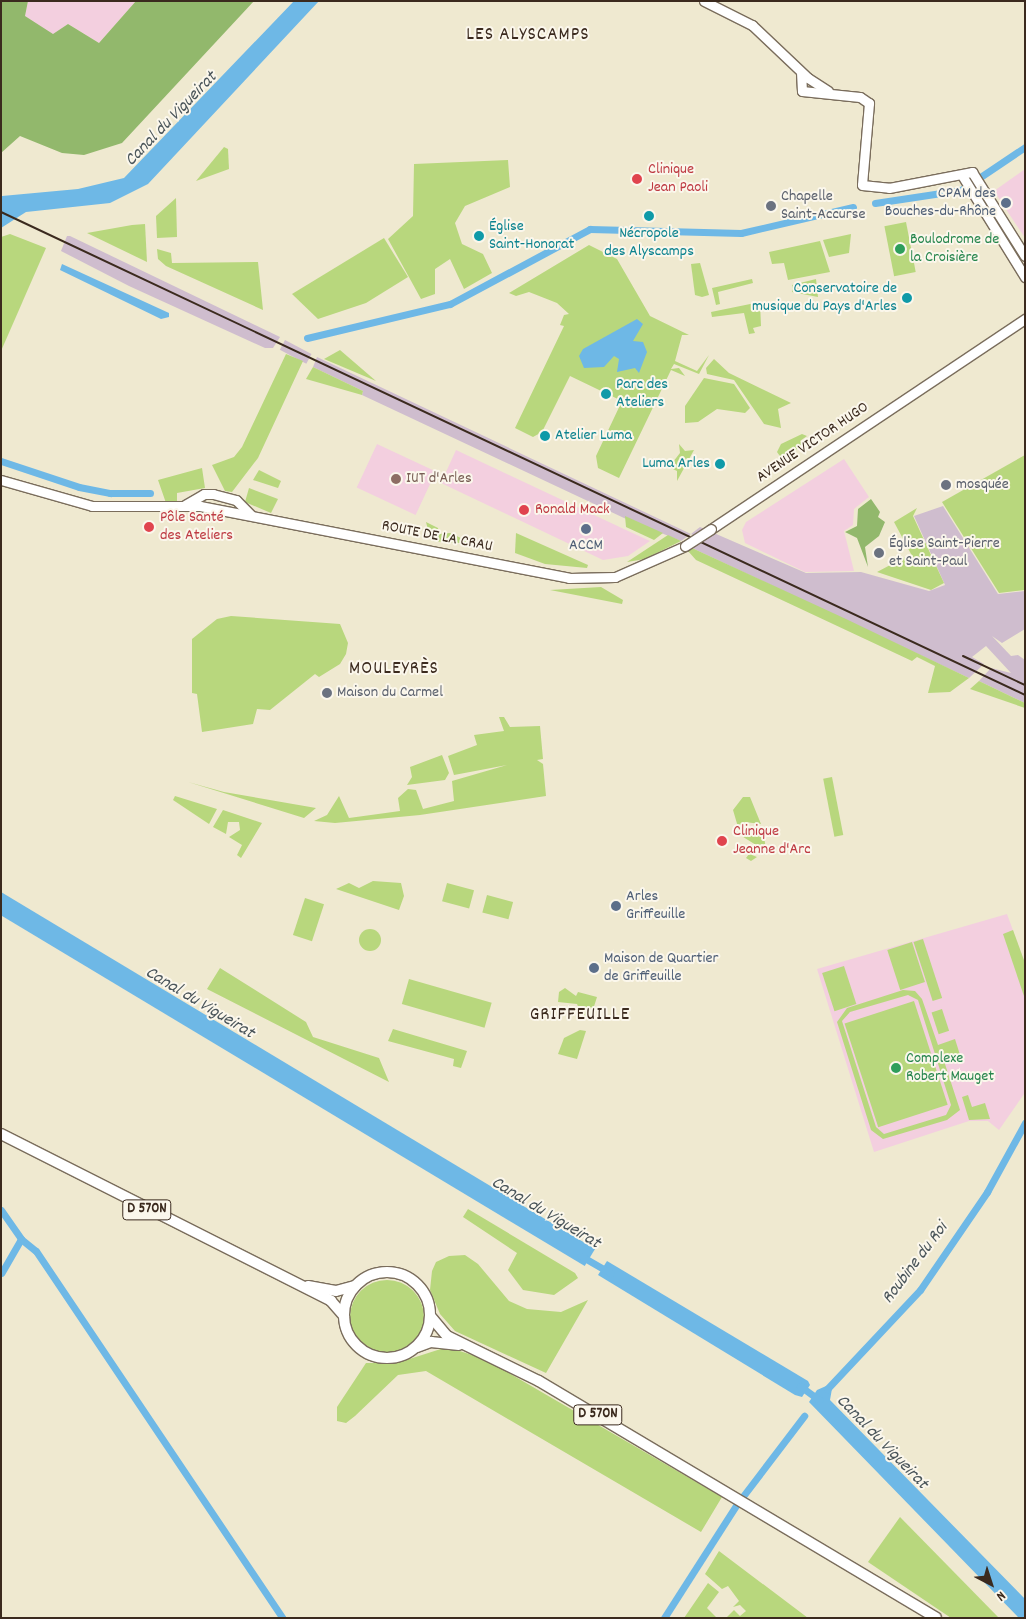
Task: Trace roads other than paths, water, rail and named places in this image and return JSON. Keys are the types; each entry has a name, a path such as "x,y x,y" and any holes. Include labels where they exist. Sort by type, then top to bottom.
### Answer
{"main road":[{"path":"704,1 752,25 801,72 831,93"},
{"path":"801,72 802,92 831,93 864,98 870,106 862,185 889,188 967,183 976,178 1025,256"},
{"path":"967,183 1025,277"},
{"name":"AVENUE VICTOR HUGO","path":"615,577 685,546 1023,321"},
{"name":"ROUTE DE LA CRAU","path":"1,480 92,506 182,507 201,501 213,494 237,509 254,516 570,578 615,577"},
{"name":"ROUTE DE LA CRAU","path":"201,501 237,509"},
{"name":"D 570N","path":"1,1134 331,1302 344,1316"},
{"path":"380,1272 403,1275 422,1290 431,1317 416,1347 397,1358 369,1355 351,1340 344,1316 356,1286 380,1272"},
{"name":"D 570N","path":"294,1283 336,1292 356,1286"},
{"name":"D 570N","path":"431,1317 440,1331 508,1363 726,1490 936,1618"},
{"name":"D 570N","path":"416,1347 431,1342 467,1345"}],"water":[{"path":"294,1 319,1 148,184 110,203 26,212 1,228 2,196 78,189 124,178"},
{"path":"62,264 169,313 169,317 161,319 60,270"},
{"path":"637,319 643,324 633,341 643,342 647,352 639,373 635,368 617,372 619,359 614,356 604,367 584,368 579,356 583,349"},
{"path":"1,892 595,1249 585,1266 1,915"},
{"path":"607,1261 808,1381 810,1385 802,1397 795,1395 598,1275"},
{"path":"833,1383 830,1400 1025,1599 1025,1618 1019,1618 809,1402 817,1390"}],"waterway":[{"path":"875,203 961,190 1025,147"},
{"path":"307,338 450,304 590,229 741,233 853,207"},
{"path":"1,461 79,487 110,493 150,493"},
{"name":"Roubine du Roi","path":"827,1389 920,1290 987,1192 1025,1123"},
{"path":"1,1210 21,1239 1,1273"},
{"path":"21,1239 36,1251 283,1618"},
{"name":"Canal du Vigueirat","path":"581,1256 610,1273"},
{"name":"Canal du Vigueirat","path":"800,1386 819,1400"},
{"name":"Roubine du Roi","path":"664,1618 737,1504 804,1416"}],"railway":[{"path":"1,212 1025,695"},
{"path":"963,656 1025,685"}],"place":[{"name":"Clinique Jean Paoli","path":"637,179"},
{"name":"CPAM des Bouches-du-Rhône","path":"1006,203"},
{"name":"Chapelle Saint-Accurse","path":"771,206"},
{"name":"Nécropole des Alyscamps","path":"649,216"},
{"name":"Église Saint-Honorat","path":"479,236"},
{"name":"Boulodrome de la Croisière","path":"900,249"},
{"name":"Conservatoire de musique du Pays d'Arles","path":"907,298"},
{"name":"Parc des Ateliers","path":"606,394"},
{"name":"Atelier Luma","path":"545,436"},
{"name":"Luma Arles","path":"720,464"},
{"name":"IUT d'Arles","path":"396,479"},
{"name":"mosquée","path":"946,485"},
{"name":"Ronald Mack","path":"524,510"},
{"name":"Pôle Santé des Ateliers","path":"149,527"},
{"name":"ACCM","path":"586,529"},
{"name":"Église Saint-Pierre et Saint-Paul","path":"879,553"},
{"name":"Maison du Carmel","path":"327,693"},
{"name":"Clinique Jeanne d'Arc","path":"722,841"},
{"name":"Arles Griffeuille","path":"616,906"},
{"name":"Maison de Quartier de Griffeuille","path":"594,968"},
{"name":"Complexe Robert Mauget","path":"896,1068"}],"district":[{"name":"LES ALYSCAMPS","path":"528,36"},
{"name":"MOULEYRÈS","path":"394,670"},
{"name":"GRIFFEUILLE","path":"580,1016"}]}
